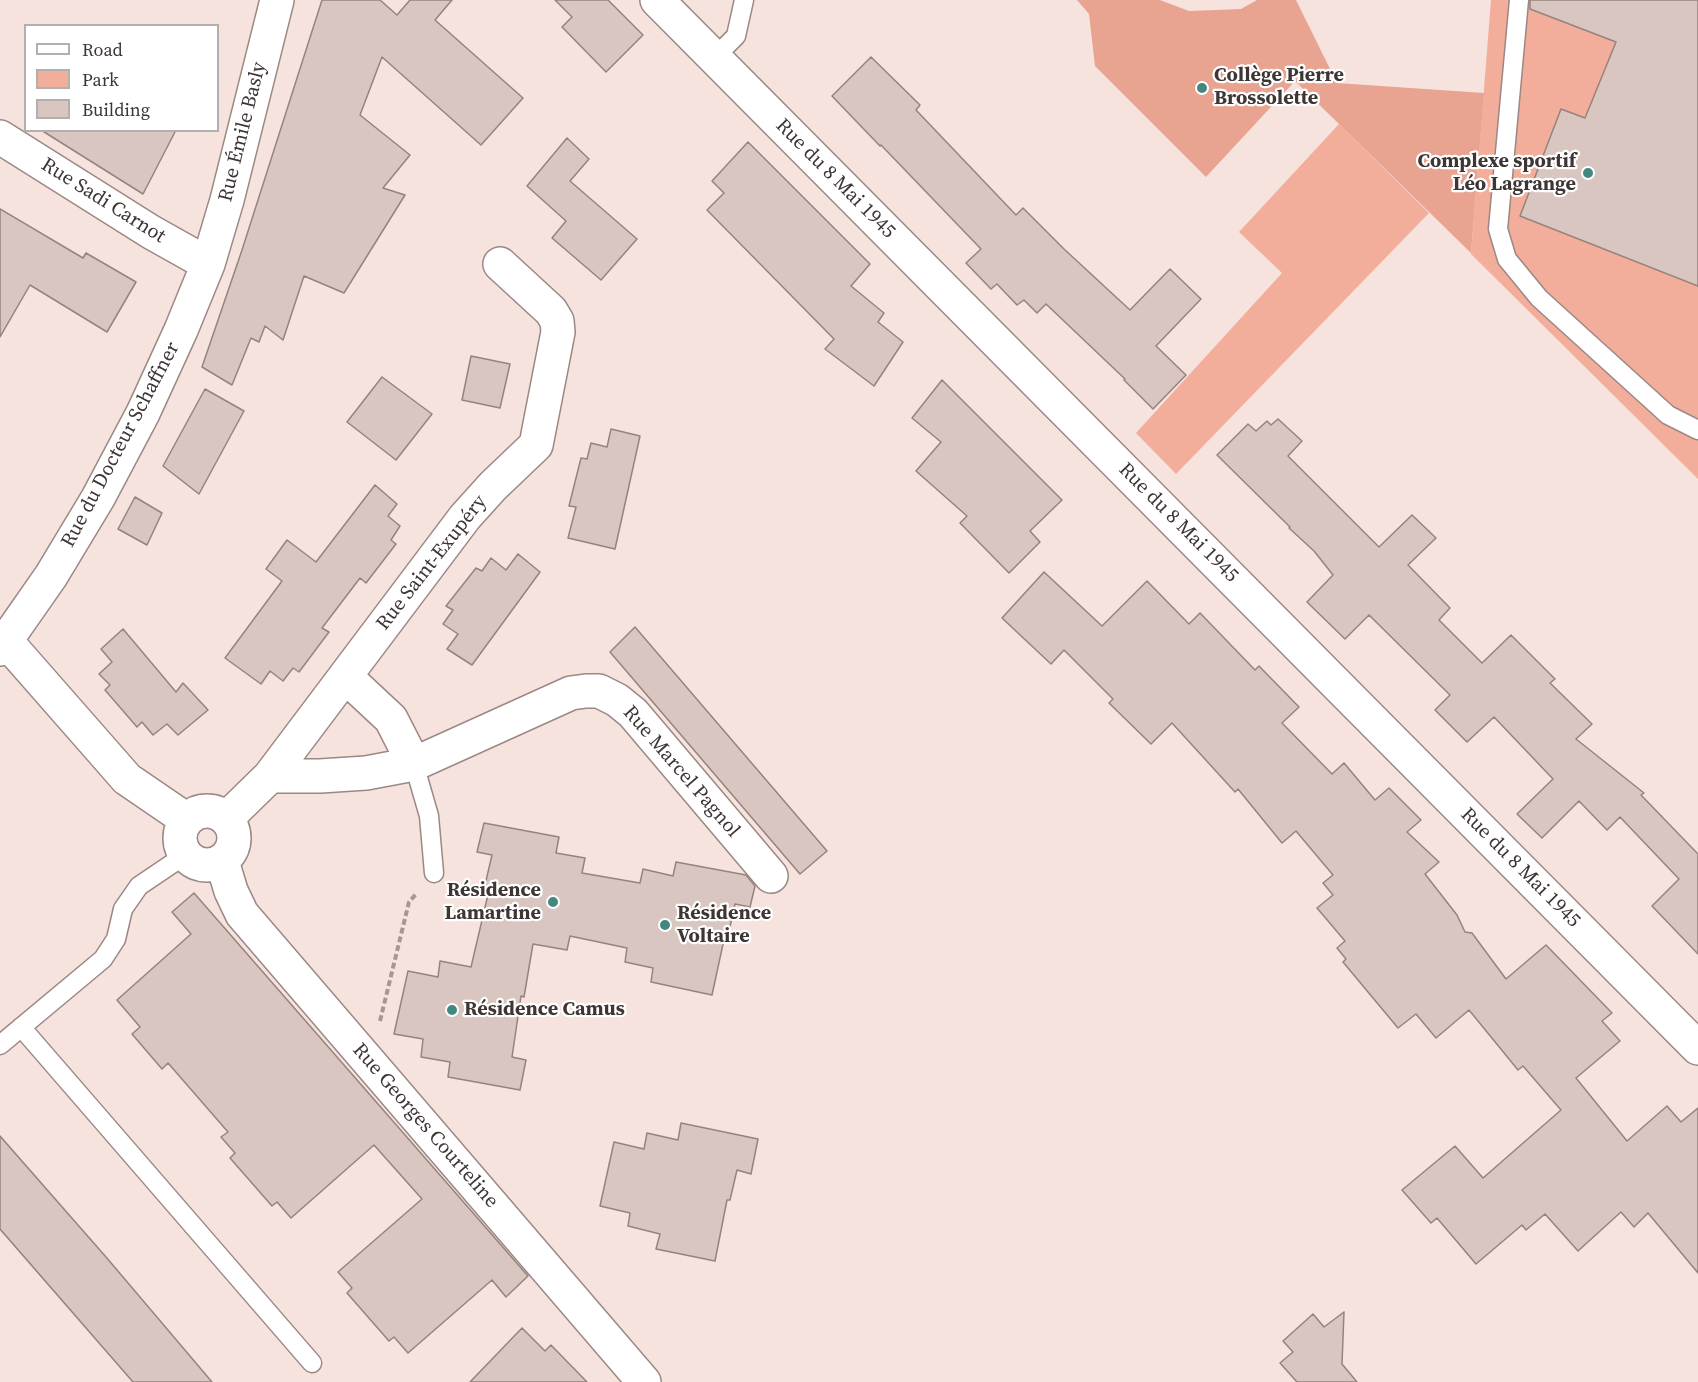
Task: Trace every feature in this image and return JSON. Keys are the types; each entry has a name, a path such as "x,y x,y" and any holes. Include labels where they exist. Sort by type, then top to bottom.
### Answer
{"street":[{"name":"Rue Émile Basly","path":"208,264 227,200 276,0"},
{"name":"Rue du 8 Mai 1945","path":"657,0 1698,1048"},
{"name":"Rue Sadi Carnot","path":"0,137 151,232 208,264"},
{"name":"Rue du Docteur Schaffner","path":"3,645 51,576 98,498 143,413 208,264"},
{"name":"Rue Saint-Exupéry","path":"226,819 270,776 465,517 493,486 536,445 558,332 557,321 550,311 500,264"},
{"path":"3,645 127,779 187,820"},
{"path":"346,677 391,719 414,764"},
{"name":"Rue Marcel Pagnol","path":"270,776 366,773 414,764 571,693 600,691 633,713 771,876"},
{"path":"206,812 217,813 226,819 234,836 229,855 212,865 202,865 185,855 180,837 187,820 195,814 206,812"},
{"name":"Rue Georges Courteline","path":"222,861 231,891 242,914 644,1382"}],"lane":[{"path":"714,58 736,36 744,0"},
{"path":"1519,0 1498,229 1507,259 1539,298 1668,415 1698,429"},
{"path":"414,764 429,816 435,873"},
{"path":"0,1045 103,959 116,939 123,909 139,886 185,855"},
{"path":"21,1027 312,1363"}],"path":[{"path":"369,1062 410,902 435,873"}],"green space":[{"name":"Complexe sportif Léo Lagrange","path":"1491,0 1698,0 1698,479 1471,254"},
{"path":"1339,124 1429,213 1176,474 1136,433 1282,273 1239,232"}],"shaded area":[{"path":"1077,0 1160,0 1189,11 1241,9 1257,0 1296,0 1337,83 1484,93 1471,253 1295,81 1206,177 1095,66 1089,14"}],"building":[{"path":"322,0 380,0 397,15 410,0 452,0 435,20 523,98 481,145 382,57 360,115 410,155 383,188 405,195 344,293 304,276 283,340 265,326 259,342 251,338 232,385 202,367"},
{"path":"555,0 608,0 643,35 606,72 562,27 572,17"},
{"path":"1530,0 1698,0 1698,286 1520,216 1561,109 1585,118 1616,42 1530,9"},
{"path":"871,57 920,105 916,110 1016,215 1023,208 1130,310 1170,269 1201,299 1156,346 1186,375 1153,409 1125,379 1046,304 1037,313 1024,300 1017,305 997,284 991,289 966,263 981,249 832,96"},
{"path":"44,132 175,132 143,194"},
{"path":"567,138 589,159 570,181 637,239 601,280 552,238 566,221 527,186"},
{"path":"748,142 870,264 851,286 884,313 878,322 903,342 874,386 825,349 834,339 707,210 724,193 712,181"},
{"path":"0,209 83,258 86,253 136,282 107,332 30,285 0,337"},
{"path":"471,356 510,364 500,408 462,400"},
{"path":"382,377 432,414 396,460 347,422"},
{"path":"942,380 1062,500 1030,531 1040,542 1009,573 960,523 967,516 916,471 941,442 912,418"},
{"path":"205,389 244,411 199,494 163,466"},
{"path":"1278,419 1302,441 1288,456 1379,547 1412,515 1436,538 1408,565 1450,608 1439,620 1482,663 1511,635 1555,679 1550,683 1592,724 1576,739 1644,793 1641,795 1698,854 1698,954 1652,906 1679,879 1620,817 1607,830 1579,801 1542,838 1517,814 1553,779 1494,717 1467,742 1435,710 1450,695 1369,615 1345,639 1307,602 1333,575 1314,551 1217,455 1248,424 1256,431 1267,421 1271,425"},
{"path":"611,429 640,436 615,549 568,538 576,507 569,506 581,458 587,459 591,443 607,447"},
{"path":"375,485 397,504 388,516 400,526 391,540 396,544 366,583 360,578 322,628 329,632 299,672 293,668 283,681 270,671 261,684 225,658 282,581 266,569 287,540 316,562"},
{"path":"135,497 162,513 147,545 118,529"},
{"path":"518,554 540,572 472,665 447,649 458,634 443,624 453,610 446,606 476,568 482,571 491,558 506,570"},
{"path":"1044,572 1102,626 1147,581 1189,624 1200,613 1255,670 1259,666 1299,707 1282,723 1332,774 1344,763 1375,800 1389,788 1421,820 1407,832 1439,862 1425,874 1457,915 1465,932 1472,933 1506,979 1546,945 1612,1013 1602,1021 1620,1041 1576,1078 1627,1141 1667,1106 1681,1122 1698,1108 1698,1273 1648,1213 1634,1227 1621,1212 1578,1251 1545,1214 1526,1230 1522,1225 1476,1264 1437,1218 1431,1223 1402,1190 1455,1146 1483,1178 1561,1110 1523,1066 1518,1070 1469,1010 1436,1038 1416,1014 1398,1028 1343,962 1346,959 1337,948 1345,941 1317,908 1333,895 1323,883 1333,875 1296,831 1282,843 1238,789 1235,792 1172,723 1151,744 1109,703 1113,699 1064,650 1051,664 1002,618"},
{"path":"635,627 827,851 800,874 610,652"},
{"path":"123,629 176,692 183,683 208,710 178,735 167,724 153,735 142,722 137,727 105,690 110,685 99,674 112,662 101,649"},
{"path":"484,823 559,837 556,853 585,858 582,873 640,883 643,869 673,876 676,862 746,875 755,886 750,907 735,904 728,936 725,935 712,995 651,982 653,968 625,962 627,948 570,936 567,950 533,944 524,997 521,996 512,1057 526,1060 520,1090 448,1077 450,1062 421,1057 423,1039 394,1034 408,971 438,977 440,961 471,967 490,886 485,885 492,855 477,852"},
{"path":"194,893 528,1276 506,1297 492,1280 408,1353 394,1337 389,1341 347,1293 352,1288 338,1272 422,1199 374,1145 291,1218 277,1202 272,1206 230,1158 235,1153 221,1137 228,1132 168,1063 162,1069 132,1034 140,1027 117,1000 191,934 172,912"},
{"path":"681,1123 758,1139 751,1174 737,1170 730,1200 727,1200 715,1261 656,1249 660,1234 628,1226 630,1213 600,1206 614,1142 644,1149 647,1133 678,1140"},
{"path":"0,1136 212,1382 133,1382 0,1229"},
{"path":"1344,1312 1342,1364 1357,1382 1297,1382 1280,1363 1293,1352 1283,1341 1313,1314 1324,1327"},
{"path":"522,1328 545,1351 551,1345 587,1382 470,1382"}],"place":[{"name":"Collège Pierre Brossolette","path":"1202,88"},
{"name":"Complexe sportif Léo Lagrange","path":"1588,173"},
{"name":"Résidence Lamartine","path":"553,902"},
{"name":"Résidence Voltaire","path":"665,925"},
{"name":"Résidence Camus","path":"452,1010"}]}
